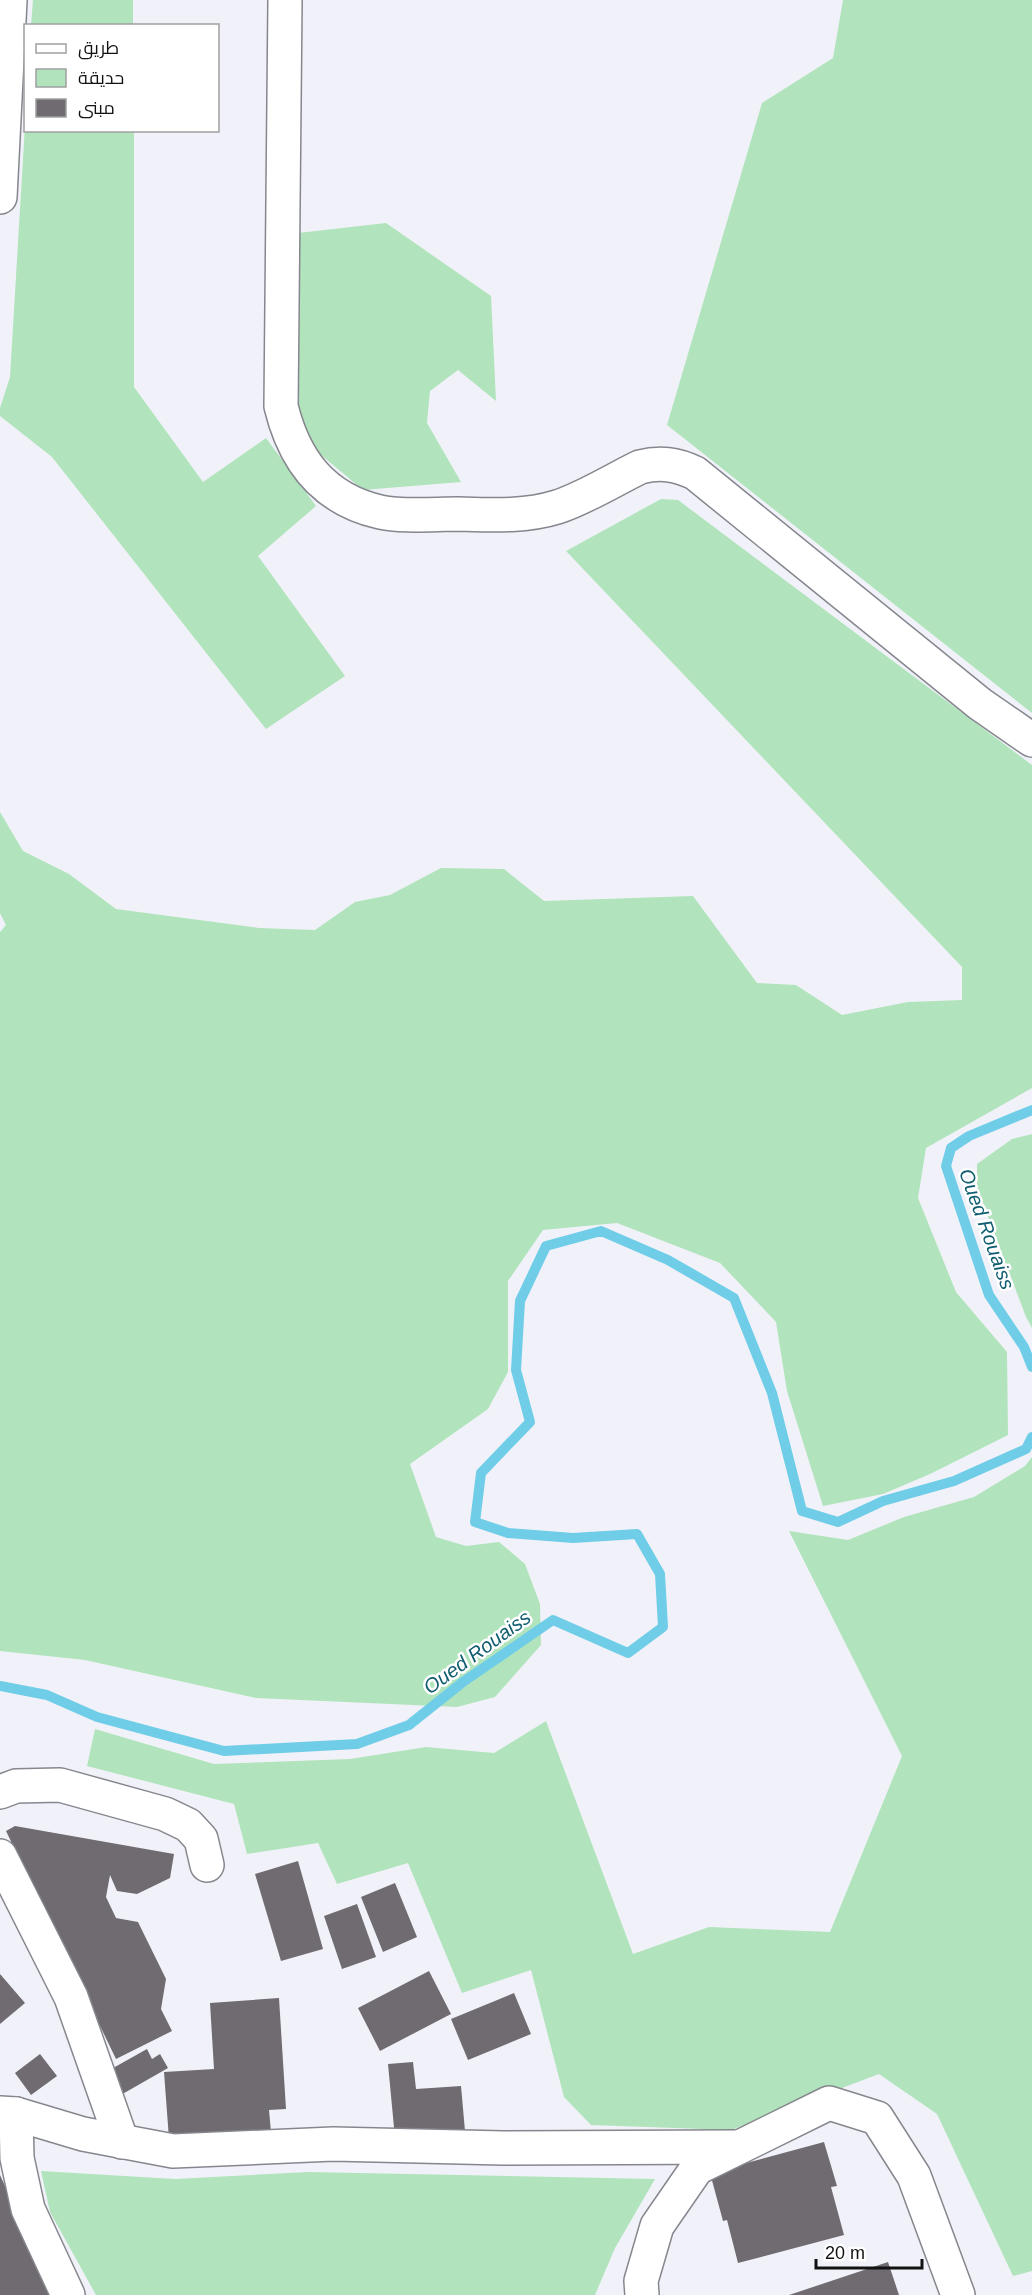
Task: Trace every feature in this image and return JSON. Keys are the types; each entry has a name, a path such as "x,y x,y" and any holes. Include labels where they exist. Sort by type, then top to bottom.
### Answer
{"street":[{"path":"0,197 10,0"},
{"path":"285,0 281,406 287,432 298,455 314,476 334,493 357,506 382,513 533,513 560,506 640,467 668,464 682,467 695,473 980,704 1032,740"},
{"path":"0,1792 15,1786 60,1785 165,1814 188,1825 201,1839 207,1865"},
{"path":"0,1856 71,1997 122,2142"},
{"path":"642,2295 641,2281 657,2226 697,2168 829,2103 877,2118 914,2176 958,2295"},
{"path":"68,2295 28,2209 8,2113 83,2134 173,2151 333,2144 502,2148 740,2147"}],"green space":[{"path":"33,0 133,0 133,24 31,24"},
{"path":"843,0 1032,0 1032,713 667,425 762,103 833,58"},
{"path":"25,132 134,132 134,387 203,482 266,438 316,506 258,556 345,676 266,729 52,457 0,416 0,408 10,377"},
{"path":"386,223 491,296 496,401 458,370 430,391 427,423 461,482 363,490 308,444 296,414 298,233"},
{"path":"661,499 678,500 1032,765 1032,1088 926,1148 918,1198 956,1292 1007,1352 1008,1435 930,1474 883,1494 823,1506 787,1391 776,1322 720,1263 617,1223 543,1230 508,1281 508,1372 488,1409 410,1464 436,1537 466,1546 499,1542 525,1564 540,1604 541,1645 495,1697 457,1707 256,1698 85,1660 0,1651 0,932 6,925 0,913 0,812 23,851 69,874 116,909 259,928 315,930 355,902 390,895 441,868 504,869 544,901 693,896 757,983 796,985 842,1015 908,1002 962,1000 962,967 566,551"},
{"path":"1032,1134 1032,1328 977,1187 977,1164 1012,1139"},
{"path":"1032,1457 1032,2271 1013,2276 937,2114 879,2074 731,2130 591,2125 564,2097 531,1970 462,1993 408,1863 337,1884 318,1843 247,1854 234,1804 87,1766 95,1729 214,1764 350,1759 426,1747 494,1753 546,1721 633,1954 709,1927 830,1932 902,1756 789,1531 848,1540 904,1517 974,1497 1025,1466"},
{"path":"41,2171 175,2179 308,2172 655,2179 615,2248 595,2295 96,2295 50,2212"}],"building":[{"path":"15,1826 174,1854 170,1878 137,1894 117,1891 110,1875 106,1897 116,1918 138,1922 166,1979 161,2009 172,2031 116,2059 6,1831"},
{"path":"298,1861 323,1949 281,1961 255,1874"},
{"path":"395,1883 417,1937 383,1952 361,1897"},
{"path":"357,1904 376,1957 342,1969 324,1916"},
{"path":"429,1971 451,2014 380,2051 358,2008"},
{"path":"0,1974 25,2003 0,2024"},
{"path":"514,1993 531,2034 468,2060 451,2019"},
{"path":"279,1998 286,2109 269,2110 271,2132 169,2139 164,2072 214,2069 210,2003"},
{"path":"147,2049 152,2059 160,2054 168,2068 119,2096 106,2072"},
{"path":"40,2054 57,2076 31,2095 15,2073"},
{"path":"413,2062 416,2089 461,2086 465,2131 395,2138 388,2064"},
{"path":"824,2142 837,2186 831,2187 844,2235 738,2263 727,2220 723,2221 710,2173"},
{"path":"0,2175 5,2186 12,2183 68,2295 0,2295"},
{"path":"888,2262 899,2295 789,2295"}],"waterway":[{"name":"Oued Rouaiss","path":"1032,1110 969,1136 951,1148 946,1166 989,1295 1024,1347 1032,1367"},
{"name":"Oued Rouaiss","path":"0,1686 47,1695 97,1717 224,1751 357,1744 409,1725 463,1682 553,1620 628,1653 663,1627 660,1574 637,1534 573,1538 508,1533 475,1522 481,1473 530,1422 516,1370 520,1301 546,1246 601,1231 668,1260 734,1298 772,1393 802,1511 838,1522 883,1501 954,1481 1026,1449 1032,1437"}]}
